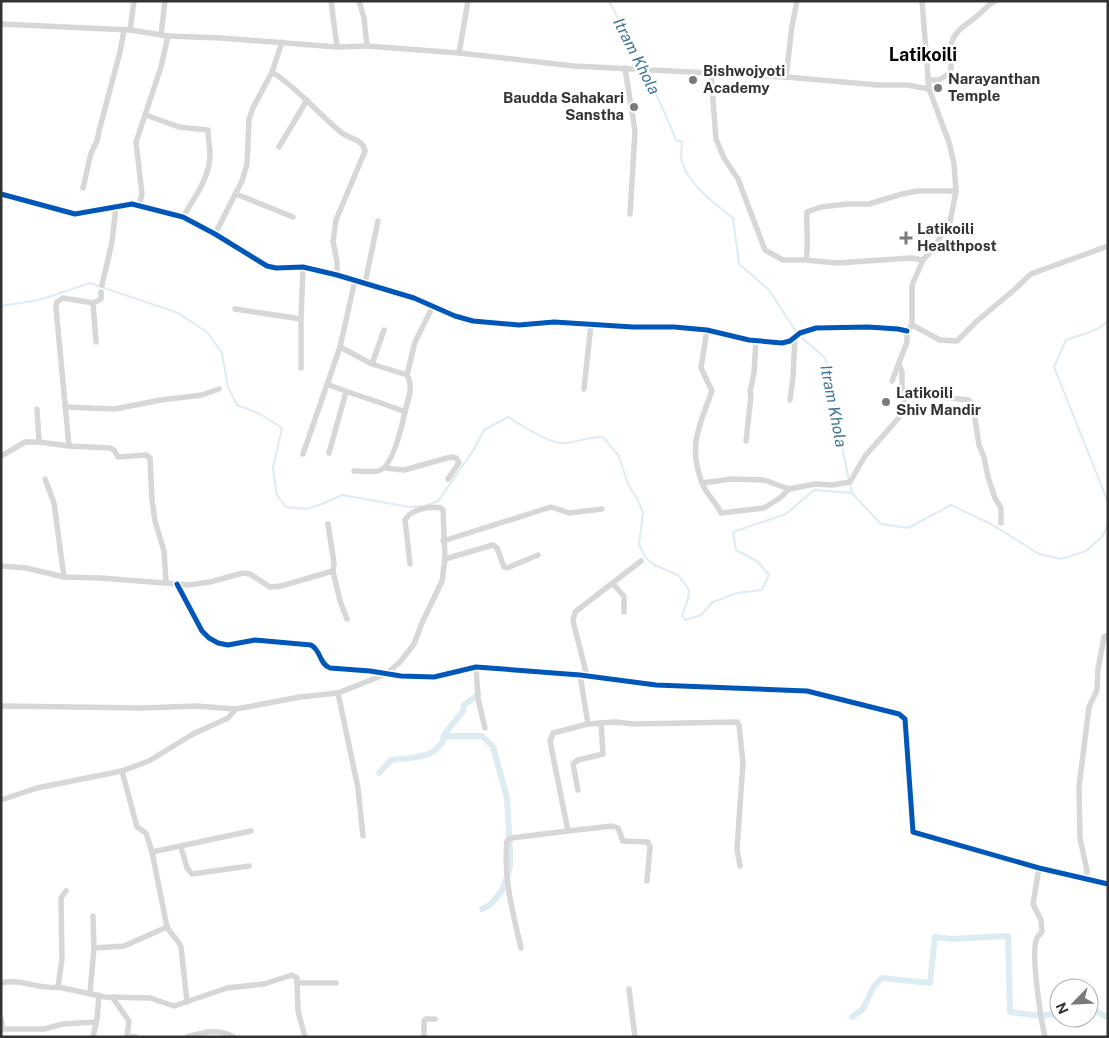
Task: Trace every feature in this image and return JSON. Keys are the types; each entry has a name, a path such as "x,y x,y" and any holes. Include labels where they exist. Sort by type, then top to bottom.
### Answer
{"street":[{"path":"83,188 134,1"},
{"path":"161,35 165,1"},
{"path":"331,1 337,47"},
{"path":"359,1 364,18 367,46"},
{"path":"459,53 468,1"},
{"path":"786,77 797,1"},
{"path":"892,381 908,342 907,331 912,325 912,285 923,260 950,222 956,191 951,149 929,89 922,1"},
{"path":"928,80 940,80 950,73 952,66 951,45 960,29 978,16 987,5 995,1"},
{"path":"1,24 127,30 168,36 337,47 367,46 459,53 574,66 786,77 877,85 907,85 929,89"},
{"path":"139,206 142,194 136,142 161,68 168,36"},
{"path":"215,234 242,181 247,164 249,119 272,72 282,42"},
{"path":"625,68 635,131 630,214"},
{"path":"272,72 307,100 344,135 360,142 364,146 365,151 336,220 333,242 337,261 337,275"},
{"path":"711,74 716,139 724,158 738,180 766,250 783,260 837,263 911,258 923,260"},
{"path":"279,147 307,100"},
{"path":"146,116 179,127 208,130 210,155 206,174 196,196 183,217"},
{"path":"806,260 809,245 806,230 807,212 821,207 869,204 902,194 956,191"},
{"path":"1,194 75,214 132,204 183,217 267,266 276,268 303,267 337,275 473,321 520,325 554,322 633,327 674,327 707,330 756,340 787,342 797,335 816,328 868,327 907,331"},
{"path":"236,194 293,217"},
{"path":"69,446 56,318 57,302 63,298 93,304 101,299 112,242 116,207"},
{"path":"365,283 378,221"},
{"path":"912,325 940,340 957,341 1031,274 1108,246"},
{"path":"301,368 300,319 303,267"},
{"path":"303,454 340,347 354,280"},
{"path":"93,304 96,342"},
{"path":"407,375 415,342 433,306"},
{"path":"235,309 300,319"},
{"path":"584,389 591,324"},
{"path":"372,364 384,330"},
{"path":"707,330 701,368 712,391 697,432 694,448 702,483 716,502 721,513 764,508 780,498 789,489"},
{"path":"790,400 797,335"},
{"path":"746,440 752,396 750,392 754,373 756,340"},
{"path":"340,347 372,364 407,375 411,382 405,412 389,463 379,471 354,471"},
{"path":"702,483 732,480 764,480 789,489 814,484 832,485 850,482 865,456 904,412 906,397 902,387 902,372 899,363"},
{"path":"327,384 405,412"},
{"path":"65,407 115,408 202,395 219,389"},
{"path":"329,452 346,392"},
{"path":"906,397 939,397 969,400 974,406 979,445 984,457 988,478 995,498 1001,508 1000,523"},
{"path":"37,409 39,442"},
{"path":"1,456 25,442 39,442 110,448 114,450 118,457 146,455 150,458 152,500 155,521 164,551 166,582"},
{"path":"385,468 404,470 451,457 456,458 459,462 448,480"},
{"path":"45,478 54,503 64,577"},
{"path":"1,706 143,708 196,706 236,709 300,697 338,693 386,674 400,662 414,644 442,581 445,559 443,510 441,508 435,507 412,511 405,520 410,564"},
{"path":"443,541 551,507 569,512 602,508"},
{"path":"328,524 334,563 333,571 340,601 347,620"},
{"path":"445,559 493,545 504,567 507,568 538,555"},
{"path":"588,724 583,676 573,617 575,612 641,561"},
{"path":"1,566 26,568 64,577 177,584 210,582 243,573 250,574 270,586 281,586 333,571"},
{"path":"177,584 202,631 218,643 228,645 255,640 311,645 315,648 326,667 401,676 434,677 476,667 583,676 656,685 807,691 899,714 905,719 913,832 1039,868 1108,884"},
{"path":"613,584 624,596 624,612"},
{"path":"1086,878 1087,871 1080,838 1078,787 1089,708 1097,690 1098,669 1104,638 1108,635"},
{"path":"476,667 478,699 485,728"},
{"path":"338,693 358,788 363,836"},
{"path":"1,800 37,788 122,771 149,761 192,734 228,718 236,709"},
{"path":"568,831 550,741 550,736 553,733 588,724 616,722 634,724 737,722 739,724 743,763 737,849 740,866"},
{"path":"578,790 573,764 578,760 603,754 601,723"},
{"path":"122,771 137,827 146,833 152,852 167,927 178,940 181,947 187,1002"},
{"path":"522,948 510,901 505,858 507,842 511,838 612,826 618,828 623,841 648,842 650,847 647,881"},
{"path":"152,852 251,831"},
{"path":"181,847 187,868 192,874 249,866"},
{"path":"1039,868 1033,904 1041,920 1042,932 1037,937 1034,949 1040,1016 1045,1037"},
{"path":"58,987 62,959 61,898 66,891"},
{"path":"90,993 94,948 93,916"},
{"path":"94,948 124,946 167,927"},
{"path":"1,983 11,980 51,988 58,987 99,996 150,998 174,1006 227,988 264,984 292,975 297,978 298,1011 305,1037"},
{"path":"297,983 336,983"},
{"path":"629,989 635,1037"},
{"path":"93,1037 99,996"},
{"path":"112,997 129,1021 127,1036 136,1037"},
{"path":"1,1019 2,1029 44,1029 63,1024 96,1022"},
{"path":"424,1037 424,1021 426,1019 435,1019"},
{"path":"187,1037 202,1032 218,1031 234,1037"}],"waterway":[{"name":"Itram Khola","path":"609,1 653,87 676,140 682,142 681,158 685,170 696,186 733,218 739,264 769,290 797,333"},
{"path":"1,306 39,300 90,283 178,313 207,332 222,353 228,387 237,405 260,414 282,428 273,468 277,495 286,507 306,509 342,495 409,507 425,506 438,501 473,451 484,430 508,417 555,442 566,443 603,437 618,455 629,486 638,500 643,513 639,544 645,557 653,564 679,576 689,590 682,616 686,620 701,615 713,602 737,593 762,590 769,575 757,561 736,550 733,532 786,514 814,490 852,493"},
{"name":"Itram Khola","path":"1108,321 1094,331 1066,340 1054,367 1108,502"},
{"name":"Itram Khola","path":"800,336 825,358 831,376 836,417 849,480"},
{"name":"Itram Khola","path":"850,484 852,493 881,524 908,528 951,505 991,524 1039,554 1061,559 1086,551 1102,537 1108,525"},
{"path":"379,773 391,760 411,758 433,752 442,743 444,735 463,711 464,705 478,695 478,692"},
{"path":"443,738 451,736 482,736 493,747 507,798 510,867 502,891 490,905 482,909"},
{"path":"852,1017 863,1009 874,986 882,978 930,983 935,937 951,939 1008,936 1010,1012 1040,1016 1049,1015"},
{"path":"1099,1012 1108,1017"}],"cycle path":[{"path":"1,194 75,214 132,204 183,217 267,266 276,268 303,267 337,275 414,298 455,316 473,321 519,325 554,322 633,327 674,327 707,330 749,340 782,343 790,341 800,333 816,328 868,327 907,331"},
{"path":"177,584 202,631 218,643 228,645 255,640 311,645 317,650 326,666 330,668 401,676 434,677 476,667 580,675 656,685 807,691 899,714 905,719 913,832 1039,868 1108,884"}],"place":[{"name":"Bishwojyoti Academy","path":"693,80"},
{"name":"Narayanthan Temple","path":"938,88"},
{"name":"Baudda Sahakari Sanstha","path":"634,107"},
{"name":"Latikoili Healthpost","path":"906,238"},
{"name":"Latikoili Shiv Mandir","path":"886,402"}],"district":[{"name":"Latikoili","path":"923,55"}]}
